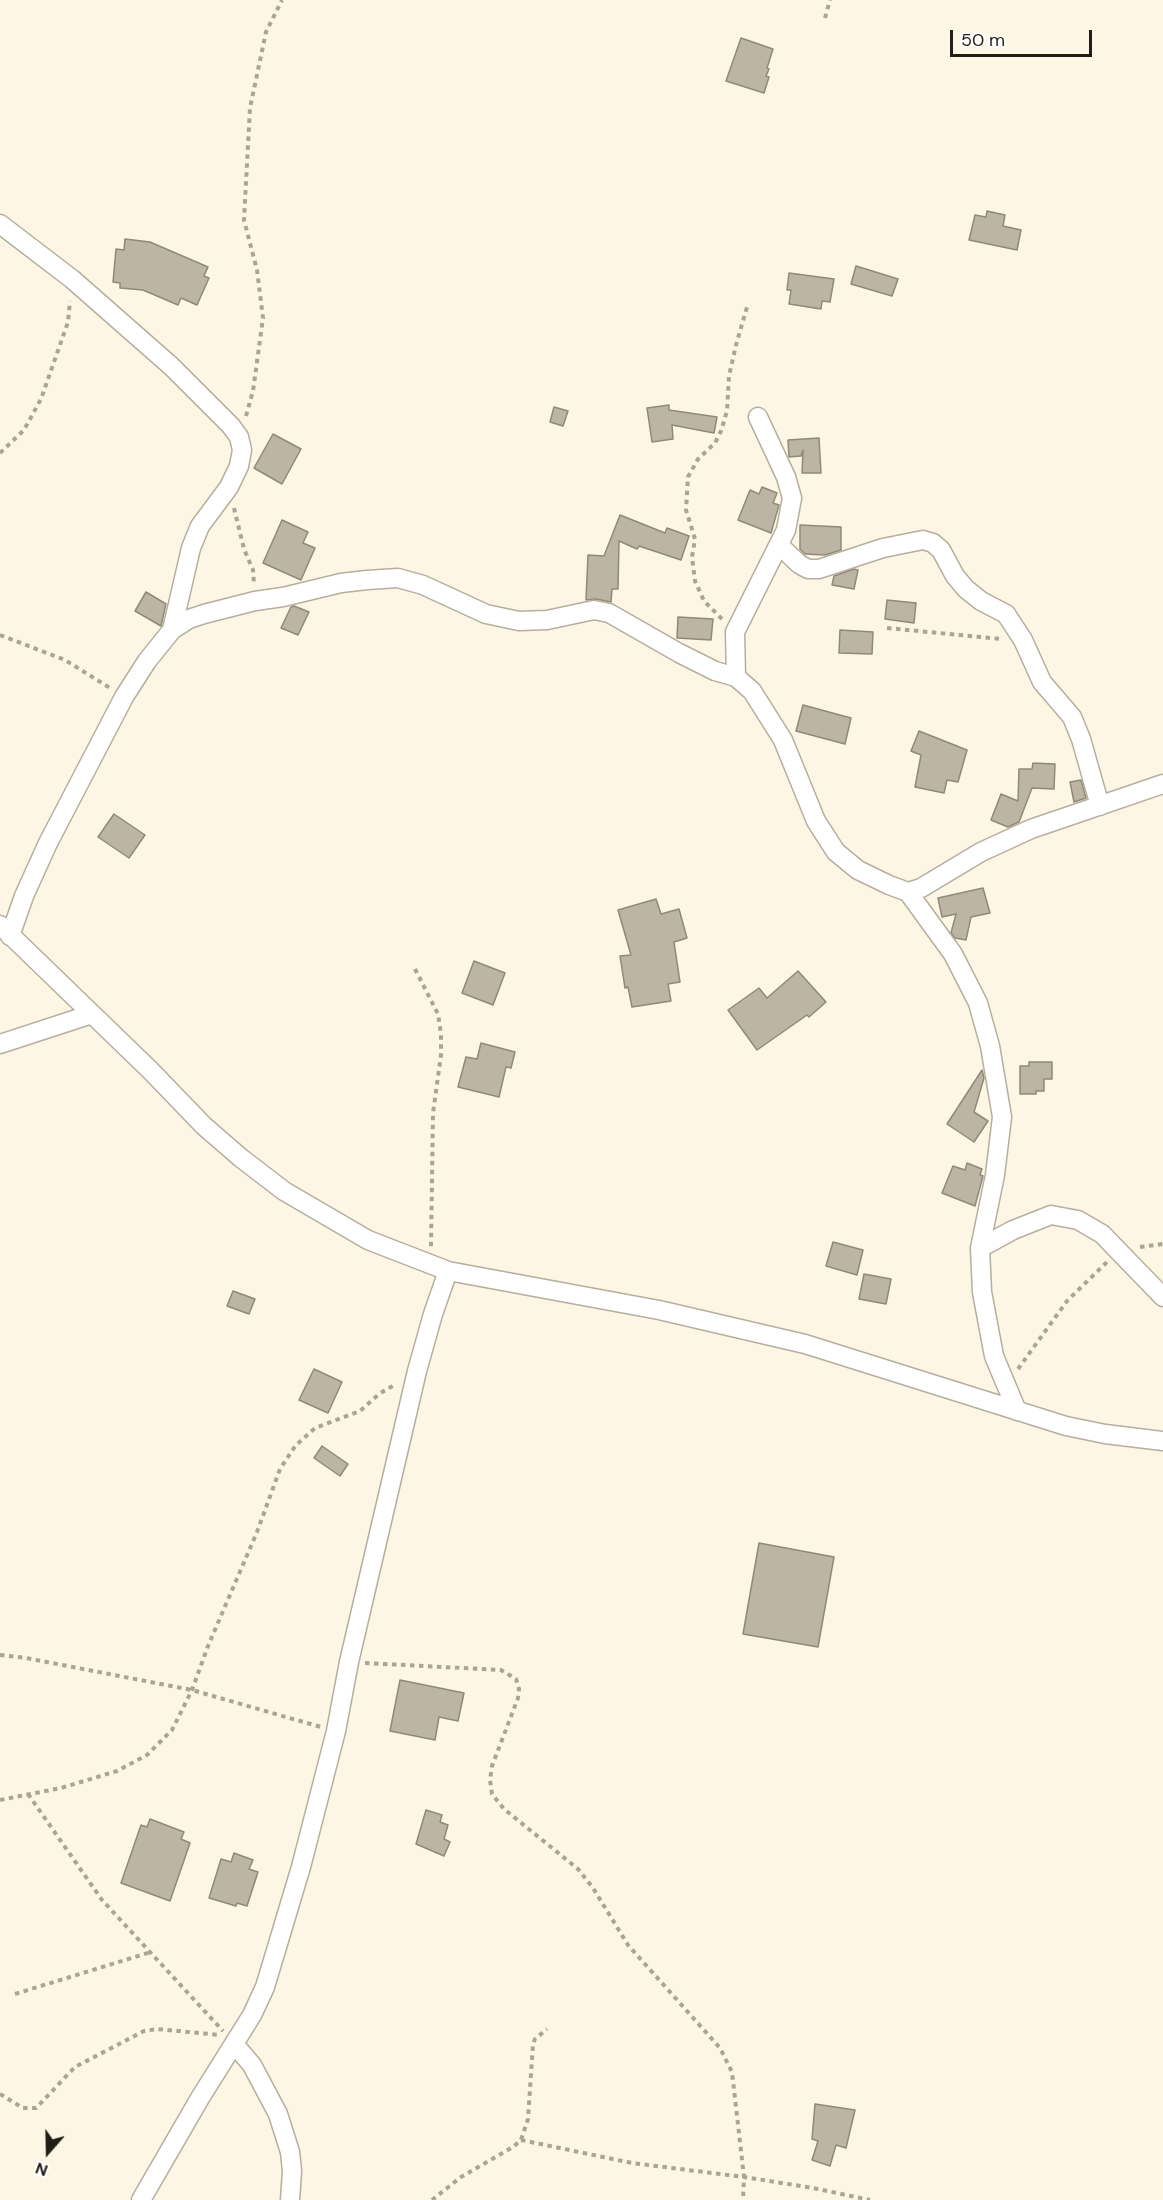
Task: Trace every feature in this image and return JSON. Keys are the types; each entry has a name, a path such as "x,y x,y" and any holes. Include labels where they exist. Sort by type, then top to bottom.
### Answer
{"street":[{"path":"0,224 72,279 171,366 231,426 239,437 242,450 229,487 209,511 195,537 172,630"},
{"path":"736,677 735,632 786,530 792,498 786,477 758,417"},
{"path":"779,545 799,564 808,569 819,570 883,548 923,540 933,543 941,550 955,576 966,589 981,601 1006,614 1023,640 1042,682 1072,717 1081,739 1100,806"},
{"path":"1017,1411 994,1356 982,1292 980,1248 996,1175 1002,1117 990,1046 978,1003 953,954 908,892 858,870 836,852 816,821 783,740 752,691 736,677 715,671 679,653 609,613 594,610 548,620 519,621 486,614 423,585 399,579 341,583 305,593 255,601 189,619 172,630 147,661 124,697 5,931 150,1070 204,1126 284,1191 368,1240 442,1269 659,1310 805,1344 1017,1411 1066,1426 1105,1434 1163,1441"},
{"path":"908,892 921,888 981,852 1021,834 1163,784"},
{"path":"0,1044 92,1014"},
{"path":"980,1248 1013,1230 1051,1215 1078,1220 1102,1234 1163,1297"},
{"path":"141,2200 200,2098 235,2045 266,1987 301,1867 336,1731 349,1662 442,1269"},
{"path":"235,2045 252,2065 278,2114 290,2152 292,2171 290,2200"}],"path":[{"path":"239,437 253,391 263,318 257,270 244,220 250,108 266,32 282,0"},
{"path":"825,18 830,0"},
{"path":"0,453 24,430 41,399 68,322 72,279"},
{"path":"735,632 704,601 695,581 692,558 695,539 686,510 688,477 698,459 715,443 721,431 727,411 729,376 747,307"},
{"path":"229,487 244,549 253,570 255,601"},
{"path":"887,628 952,636 1023,640"},
{"path":"0,636 65,660 124,697"},
{"path":"415,969 438,1014 441,1034 441,1055 433,1113 431,1245 442,1269"},
{"path":"1007,1385 1067,1301 1120,1251"},
{"path":"0,1800 61,1788 117,1771 147,1755 172,1730 192,1690 208,1646 257,1532 280,1469 296,1446 315,1428 360,1410 379,1394 417,1371"},
{"path":"0,1655 192,1690 336,1731"},
{"path":"349,1662 501,1670 516,1680 519,1689 518,1698 492,1766 490,1780 492,1794 504,1809 578,1869 593,1888 628,1945 720,2048 732,2072 744,2177 743,2200"},
{"path":"0,2094 23,2108 36,2108 75,2067 144,2031 157,2029 226,2035 102,1900 27,1793"},
{"path":"15,1994 151,1952"},
{"path":"432,2200 461,2177 521,2140 528,2119 533,2044 535,2039 547,2029"},
{"path":"521,2140 633,2163 744,2177 870,2200"}],"building":[{"path":"741,38 773,49 767,68 769,69 766,76 769,77 764,93 726,81"},
{"path":"987,211 1005,215 1003,226 1021,230 1017,250 969,240 975,215 986,217"},
{"path":"125,239 150,242 208,267 204,276 209,278 197,305 181,298 178,305 143,290 120,288 120,283 113,282 116,249 124,250"},
{"path":"856,266 898,279 892,296 851,284"},
{"path":"789,273 834,279 830,302 822,301 821,309 789,304 791,290 787,290"},
{"path":"669,405 669,410 717,417 714,433 672,425 673,439 652,442 647,408"},
{"path":"554,407 568,411 563,426 550,422"},
{"path":"273,434 301,449 282,484 254,468"},
{"path":"819,438 821,473 802,473 803,450 801,456 789,457 788,440"},
{"path":"762,487 777,493 773,503 779,505 771,533 738,520 750,490 759,494"},
{"path":"620,515 665,533 667,528 689,536 681,560 639,546 637,549 619,541 618,589 612,589 611,602 586,600 588,555 604,556"},
{"path":"282,520 308,532 303,543 315,548 301,580 263,563"},
{"path":"800,525 841,527 841,550 825,555 805,554 800,549"},
{"path":"854,569 858,570 854,589 832,585 834,576"},
{"path":"146,592 166,604 161,626 135,611"},
{"path":"887,600 916,603 914,623 885,619"},
{"path":"291,607 309,612 298,635 281,628"},
{"path":"678,617 713,619 711,640 677,638"},
{"path":"840,630 873,632 872,654 839,653"},
{"path":"803,705 851,718 845,744 796,731"},
{"path":"919,731 967,750 958,782 947,780 944,793 915,787 921,755 911,751"},
{"path":"1033,763 1055,764 1054,789 1032,788 1019,822 1008,827 991,820 1001,794 1018,801 1019,769 1032,769"},
{"path":"1081,780 1086,798 1074,802 1070,782"},
{"path":"114,814 145,835 129,858 98,837"},
{"path":"983,888 990,913 971,917 966,940 955,938 951,933 956,914 942,917 938,898"},
{"path":"656,899 661,914 679,909 687,938 674,942 680,982 668,984 671,1001 632,1007 628,987 625,988 620,956 631,955 618,910"},
{"path":"474,961 505,973 493,1005 462,993"},
{"path":"798,971 826,1002 809,1017 807,1015 757,1050 728,1010 759,988 767,998"},
{"path":"481,1043 515,1052 511,1068 506,1067 499,1097 458,1087 466,1057 477,1059"},
{"path":"1029,1062 1052,1062 1052,1079 1044,1079 1044,1091 1036,1091 1036,1094 1020,1094 1020,1066 1029,1066"},
{"path":"982,1070 984,1078 974,1112 988,1121 974,1142 947,1124"},
{"path":"967,1163 982,1169 980,1175 983,1176 975,1206 942,1193 953,1166 965,1170"},
{"path":"833,1242 863,1250 857,1275 826,1266"},
{"path":"864,1274 891,1279 886,1304 859,1299"},
{"path":"233,1291 255,1299 249,1314 227,1306"},
{"path":"314,1369 342,1382 328,1413 299,1400"},
{"path":"322,1446 348,1464 340,1476 314,1458"},
{"path":"759,1543 834,1557 818,1647 743,1634"},
{"path":"400,1680 464,1693 458,1721 439,1717 435,1740 390,1731"},
{"path":"426,1810 442,1815 440,1822 448,1825 444,1839 450,1842 444,1856 416,1844"},
{"path":"150,1819 184,1832 181,1839 190,1843 170,1901 121,1883 141,1825 147,1827"},
{"path":"234,1853 253,1860 249,1869 258,1872 247,1906 237,1903 236,1906 209,1898 221,1859 231,1862"},
{"path":"815,2104 855,2110 846,2148 836,2145 830,2166 812,2160 818,2141 812,2139"}]}
